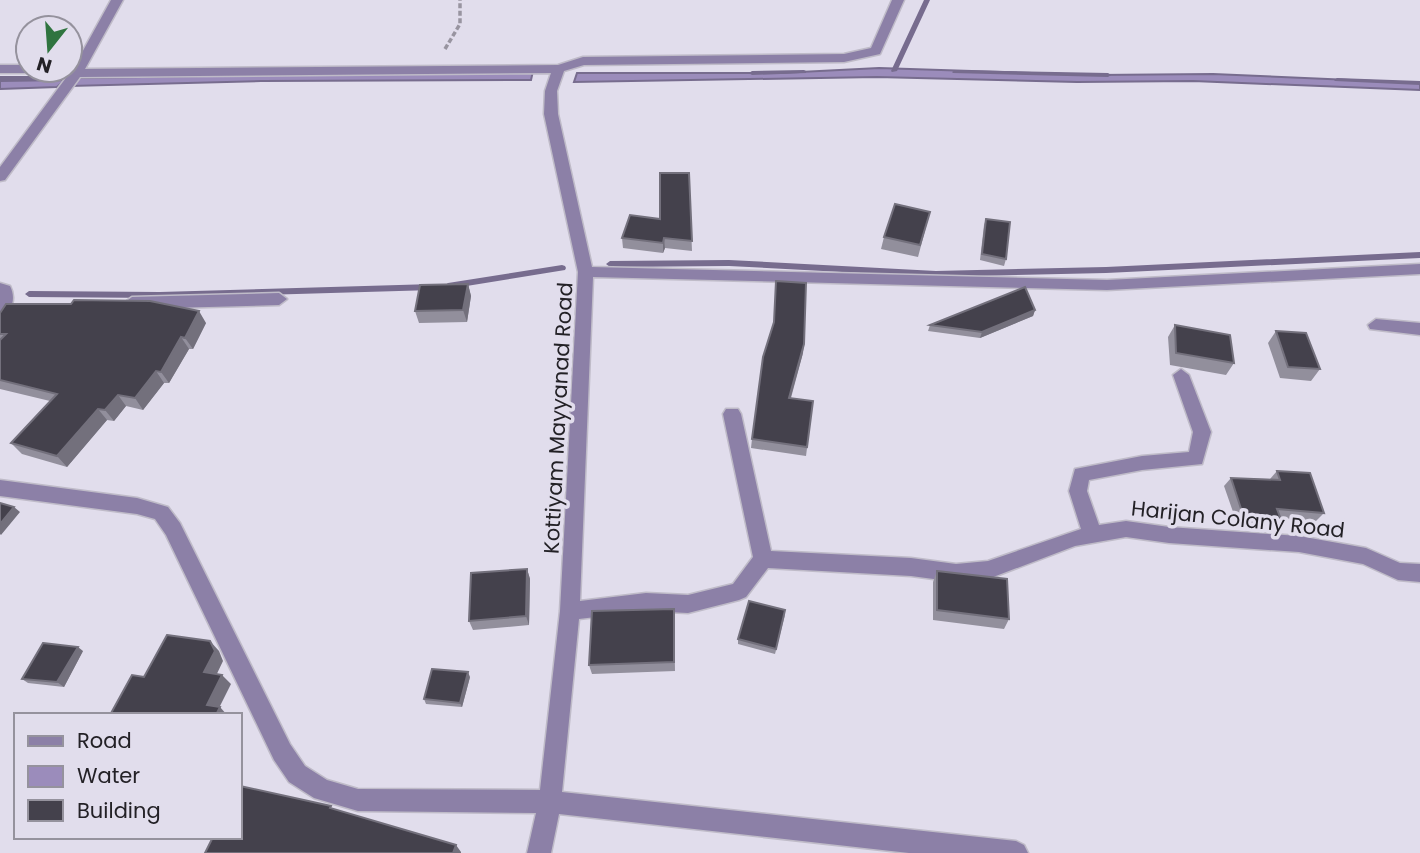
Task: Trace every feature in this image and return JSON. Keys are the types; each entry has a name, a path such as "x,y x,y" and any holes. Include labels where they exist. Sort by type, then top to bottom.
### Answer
{"street":[{"path":"84,55 117,0"},
{"path":"84,70 559,69 583,61 844,58 876,51 898,0"},
{"name":"Kottiyam Mayyanad Road","path":"539,853 550,802 570,611 586,272 551,114 551,91 559,69"},
{"path":"0,177 67,84"},
{"path":"586,272 1107,285 1420,269"},
{"path":"0,288 5,290 8,308"},
{"path":"114,303 279,299"},
{"path":"1376,325 1420,329"},
{"path":"1093,535 1078,491 1081,474 1142,463 1196,459 1202,432 1181,374"},
{"path":"570,611 646,602 688,604 739,591 763,559 732,414"},
{"path":"0,488 137,506 162,513 173,529 282,752 297,774 322,790 358,800 550,802 1016,853"},
{"name":"Harijan Colany Road","path":"763,559 911,567 956,573 988,569 1074,538 1126,529 1169,535 1299,544 1366,556 1398,571 1420,573"}],"path":[{"path":"438,70 445,49 460,24 460,0"}],"water":[{"path":"879,68 1096,75 1213,74 1420,83 1420,90 1193,81 1077,82 877,77 574,82 577,73 780,73"},
{"path":"533,71 531,80 261,81 71,86 84,84 84,78"},
{"path":"0,81 14,81 14,84 60,84 57,87 0,89"}],"building":[{"path":"660,173 689,173 692,241 664,238 663,243 622,238 630,215 660,219"},
{"path":"895,204 930,212 920,245 884,237"},
{"path":"986,219 1010,222 1006,259 982,254"},
{"path":"776,281 806,283 804,344 789,398 813,401 807,447 752,439 763,357 774,322"},
{"path":"468,284 463,310 415,311 420,285"},
{"path":"1025,287 1035,310 982,332 930,325"},
{"path":"74,300 150,301 199,311 185,338 181,337 161,372 156,371 135,398 118,395 105,410 98,409 57,456 11,443 57,394 0,380 0,340 6,334 0,334 0,313 6,304 71,304"},
{"path":"1175,325 1230,335 1234,363 1176,353"},
{"path":"1276,331 1306,333 1320,369 1288,367"},
{"path":"1277,471 1310,473 1324,513 1277,509 1282,522 1245,521 1231,478 1280,480"},
{"path":"0,503 14,507 0,524"},
{"path":"527,569 526,616 469,621 471,573"},
{"path":"937,571 1007,579 1009,619 937,610"},
{"path":"749,601 785,610 776,649 738,639"},
{"path":"674,609 674,662 589,665 592,611"},
{"path":"167,635 210,641 215,651 204,672 222,675 207,705 220,707 217,713 111,713 132,675 144,677"},
{"path":"43,643 78,647 57,682 22,679"},
{"path":"432,669 468,672 460,703 424,699"},
{"path":"242,786 331,806 330,808 456,845 453,853 205,853 212,839 242,839"}],"waterway":[{"path":"894,71 927,0"},
{"path":"752,73 804,72"},
{"path":"955,72 1108,75"},
{"path":"0,78 14,78"},
{"path":"1337,80 1420,83"},
{"path":"610,264 729,263 936,274 1106,270 1420,255"},
{"path":"448,286 562,268"},
{"path":"29,294 160,295 433,287"}]}
